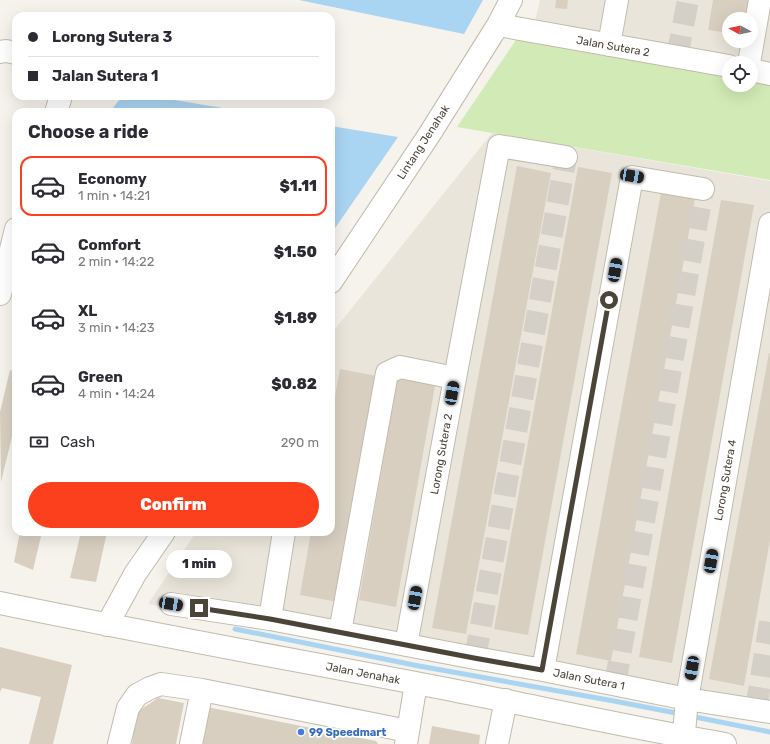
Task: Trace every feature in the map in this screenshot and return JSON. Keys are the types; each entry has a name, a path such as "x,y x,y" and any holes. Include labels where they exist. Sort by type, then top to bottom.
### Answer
{"street":[{"name":"Lintang Jenahak","path":"335,276 429,135 498,25 511,0"},
{"path":"609,45 617,0"},
{"path":"750,56 760,0"},
{"name":"Jalan Sutera 2","path":"498,25 722,65"},
{"path":"0,52 12,52"},
{"path":"758,71 770,74"},
{"name":"Lorong Sutera 2","path":"406,645 499,146 566,157"},
{"path":"542,670 632,176 703,189"},
{"name":"Lorong Sutera 4","path":"683,740 687,699 770,224"},
{"path":"0,294 12,245"},
{"path":"340,632 387,373 400,367 455,378"},
{"path":"107,625 136,574 161,536"},
{"path":"270,619 283,536"},
{"name":"Jalan Jenahak","path":"0,603 107,625 506,700 683,740 725,744"},
{"name":"Jalan Sutera 1","path":"171,604 270,619 687,699 770,712"},
{"path":"120,744 128,708 137,694 161,684 202,690 407,737 416,683"},
{"path":"191,744 202,690"},
{"path":"497,744 506,700"}],"shaded area":[{"path":"540,0 770,0 770,87 758,72 758,56 722,56 722,60 530,42"},
{"path":"492,133 770,181 770,715 148,604 193,536 335,536 335,329"}],"green space":[{"path":"520,34 722,74 722,92 758,92 758,80 770,83 770,180 457,127"}],"water":[{"path":"299,0 483,0 464,34"},
{"path":"119,100 174,100 223,108 113,108"},
{"path":"335,127 398,137 335,228"}],"building":[{"path":"556,0 568,0 567,9 555,8"},
{"path":"713,0 752,0 749,12 722,12 722,32 708,30"},
{"path":"517,166 551,173 466,634 432,628"},
{"path":"578,167 612,173 528,635 494,629"},
{"path":"661,193 695,199 611,661 576,654"},
{"path":"721,200 754,205 672,663 639,657"},
{"path":"769,353 770,540 744,686 709,679"},
{"path":"340,369 377,376 338,602 300,595 310,536 335,536 335,396"},
{"path":"10,370 12,371 12,437 1,482 0,412"},
{"path":"398,374 436,380 396,607 359,600"},
{"path":"19,536 41,536 33,570 14,562"},
{"path":"80,536 106,536 96,582 70,578"},
{"path":"0,647 72,665 53,744 29,744 41,697 2,688 0,692"},
{"path":"158,698 184,703 176,744 132,744 137,712"},
{"path":"202,706 376,741 378,744 194,744"},
{"path":"432,726 480,735 479,744 429,744"}],"waterway":[{"path":"235,629 419,666 681,714"},
{"path":"690,716 770,732"}],"tunnel":[{"path":"677,57 688,0"},
{"path":"475,658 566,157"},
{"path":"615,684 703,189"},
{"path":"756,709 770,622"}],"place":[{"name":"99 Speedmart","path":"301,732"}],"route":[{"path":"199,608 270,619 542,670 609,300"}]}
